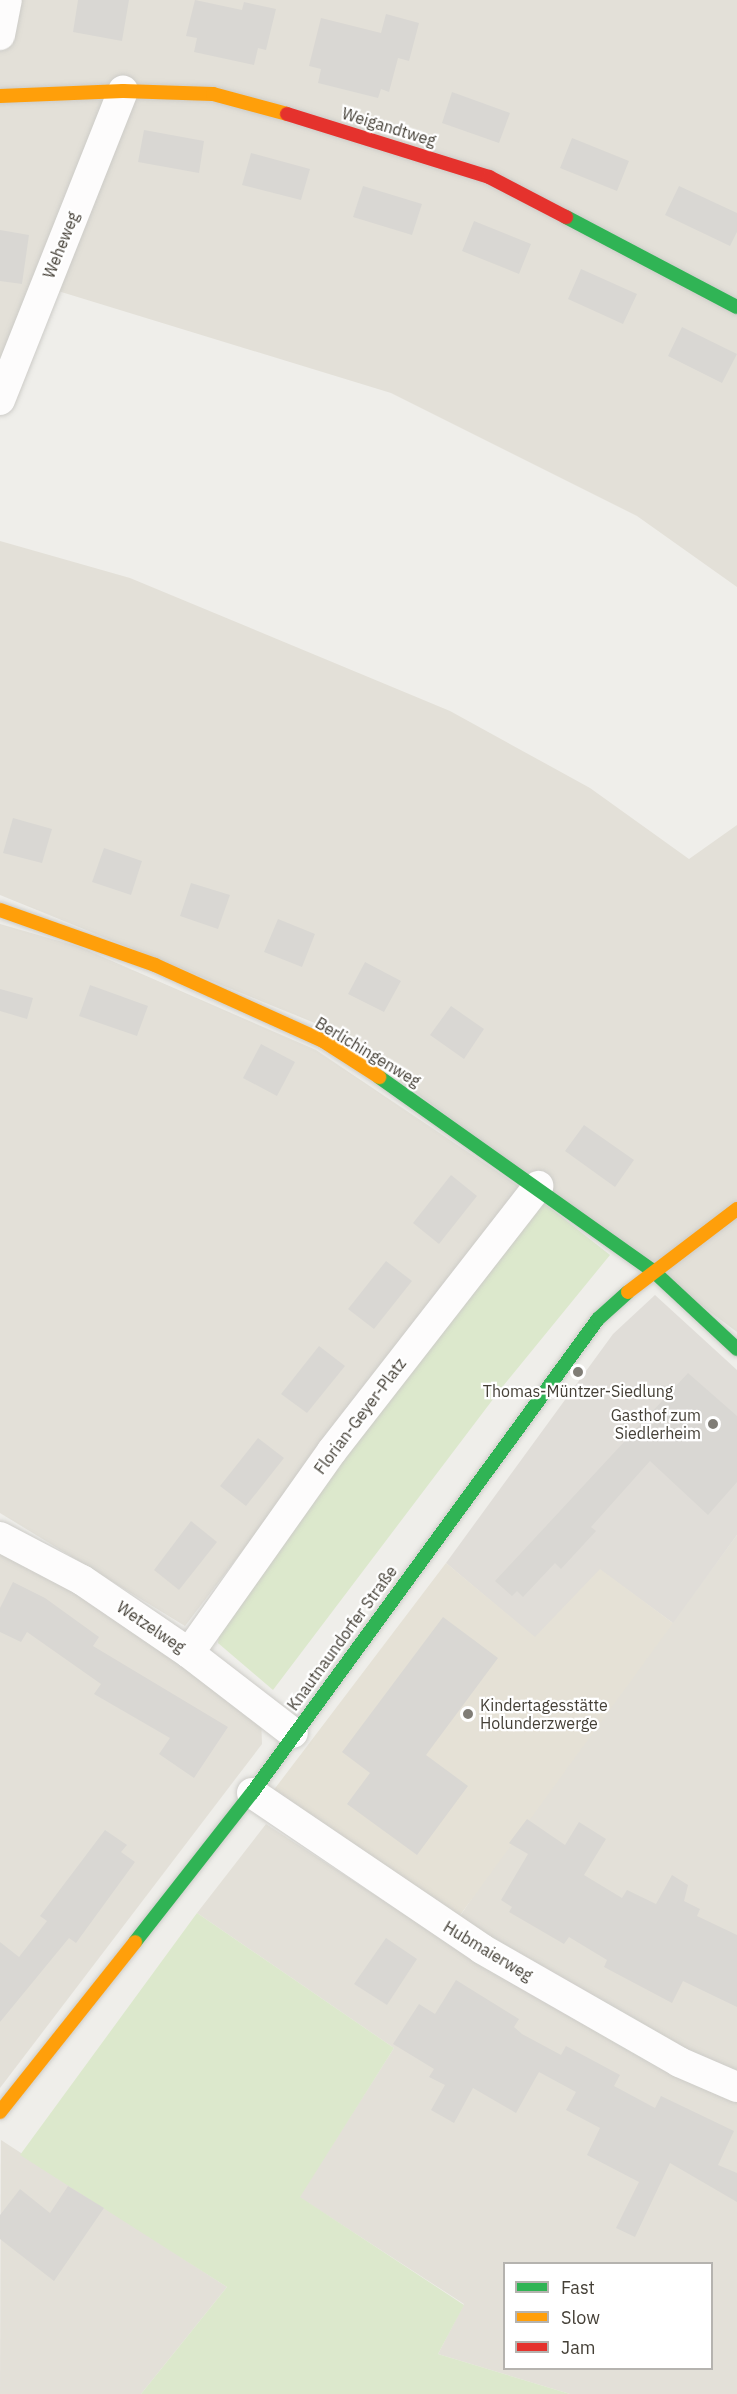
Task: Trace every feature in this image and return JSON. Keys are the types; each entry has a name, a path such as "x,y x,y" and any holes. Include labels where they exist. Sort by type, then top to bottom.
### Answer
{"street":[{"path":"0,35 8,0"},
{"name":"Weigandtweg","path":"0,96 123,91 213,94 390,143 489,177 737,307"},
{"name":"Weheweg","path":"0,400 123,91"},
{"name":"Berlichingenweg","path":"0,910 155,965 323,1041 538,1186 652,1270 737,1349"},
{"name":"Florian-Geyer-Platz","path":"189,1653 332,1450 538,1186"},
{"name":"Knautnaundorfer Straße","path":"0,2112 252,1793 293,1733 598,1319 652,1270 737,1209"},
{"name":"Wetzelweg","path":"0,1537 82,1580 189,1653 293,1733"},
{"name":"Hubmaierweg","path":"252,1793 482,1949 679,2062 737,2087"}],"shaded area":[{"path":"0,0 737,0 737,587 637,516 391,393 45,287 0,400"},
{"path":"0,541 130,578 450,711 590,788 689,859 737,825 737,1332 332,1030 0,895"},
{"path":"0,924 80,947 316,1050 520,1187 185,1626 0,1513"},
{"path":"655,1295 737,1370 737,1535 673,1623 600,1570 535,1638 446,1563 613,1334"},
{"path":"737,1535 737,2394 570,2394 438,2354 464,2304 299,2197 394,2048 197,1913 266,1824 444,1940 509,1843"},
{"path":"0,1550 76,1587 261,1716 262,1744 0,2088"},
{"name":"Kindertagesstätte Holunderzwerge","path":"446,1563 535,1637 600,1569 673,1623 458,1918 273,1791"},
{"path":"1,2140 227,2287 141,2394 0,2394"}],"green space":[{"path":"544,1203 610,1255 503,1386 273,1690 218,1643 221,1623 531,1209"},
{"path":"197,1913 394,2048 300,2197 464,2305 438,2354 570,2394 141,2394 227,2287 20,2155"}],"building":[{"path":"78,0 129,0 122,41 73,32"},
{"path":"195,0 242,10 244,2 276,9 266,50 258,48 254,65 194,52 197,38 186,36"},
{"path":"386,14 419,23 409,61 398,58 389,92 381,89 378,98 318,83 321,69 309,66 321,18 381,33"},
{"path":"452,92 510,113 499,143 442,123"},
{"path":"144,130 204,141 199,173 138,162"},
{"path":"572,138 629,161 617,191 560,168"},
{"path":"251,153 310,169 301,200 242,185"},
{"path":"363,186 422,204 412,235 353,217"},
{"path":"679,186 737,213 737,232 730,246 665,215"},
{"path":"474,221 531,244 519,274 462,251"},
{"path":"0,230 29,235 22,284 0,281"},
{"path":"581,269 637,294 623,324 568,299"},
{"path":"682,327 737,354 722,383 668,356"},
{"path":"13,818 52,829 42,863 3,853"},
{"path":"104,848 142,861 131,895 92,882"},
{"path":"191,883 230,895 218,929 180,916"},
{"path":"278,919 315,934 302,967 264,952"},
{"path":"365,962 401,981 384,1012 348,994"},
{"path":"90,985 148,1006 137,1036 79,1016"},
{"path":"0,989 33,998 27,1019 0,1011"},
{"path":"451,1006 484,1029 464,1059 430,1035"},
{"path":"261,1044 295,1062 277,1096 243,1078"},
{"path":"584,1125 634,1160 615,1187 565,1151"},
{"path":"451,1175 477,1196 439,1244 413,1223"},
{"path":"386,1261 412,1281 374,1329 348,1309"},
{"path":"319,1346 345,1366 307,1413 281,1394"},
{"path":"688,1373 737,1416 737,1482 708,1515 650,1461 591,1527 596,1531 561,1569 555,1563 523,1597 517,1591 512,1596 495,1581"},
{"path":"258,1438 284,1458 246,1506 220,1486"},
{"path":"191,1521 217,1542 179,1590 154,1570"},
{"path":"13,1582 45,1598 99,1637 93,1646 228,1727 194,1778 159,1754 170,1738 94,1694 101,1684 27,1632 21,1642 0,1632 0,1608"},
{"path":"443,1617 498,1658 426,1755 468,1786 417,1855 347,1804 370,1773 342,1752"},
{"path":"527,1819 565,1845 579,1822 606,1839 584,1875 622,1898 627,1890 656,1904 672,1875 688,1885 684,1901 700,1909 697,1916 737,1935 737,2007 683,1981 672,2003 604,1967 607,1960 569,1937 564,1944 509,1912 512,1907 501,1900 528,1854 509,1843"},
{"path":"105,1830 127,1845 121,1852 135,1862 76,1943 69,1938 0,2022 0,1942 19,1957 47,1921 40,1916"},
{"path":"386,1938 417,1959 387,2005 354,1984"},
{"path":"456,1980 519,2019 514,2027 522,2034 561,2055 566,2046 620,2075 614,2086 655,2108 661,2096 734,2131 718,2165 737,2173 737,2202 670,2163 635,2237 616,2228 639,2182 587,2155 600,2128 566,2110 576,2092 539,2072 516,2113 473,2088 454,2123 431,2110 445,2085 429,2077 434,2069 393,2044 419,2004 435,2014"},
{"path":"68,2186 104,2208 54,2281 0,2239 0,2215 20,2189 50,2213"}],"traffic: fast":[{"path":"566,217 737,307"},
{"path":"379,1077 652,1270 737,1349"},
{"path":"135,1942 252,1793 598,1319 628,1292"}],"traffic: slow":[{"path":"0,96 123,91 213,94 287,114"},
{"path":"0,910 155,965 323,1041 379,1077"},
{"path":"628,1292 737,1209"},
{"path":"0,2112 135,1942"}],"traffic: jam":[{"path":"287,114 489,177 566,217"}],"place":[{"name":"Thomas-Müntzer-Siedlung","path":"578,1372"},
{"name":"Gasthof zum Siedlerheim","path":"713,1424"},
{"name":"Kindertagesstätte Holunderzwerge","path":"468,1714"}]}
